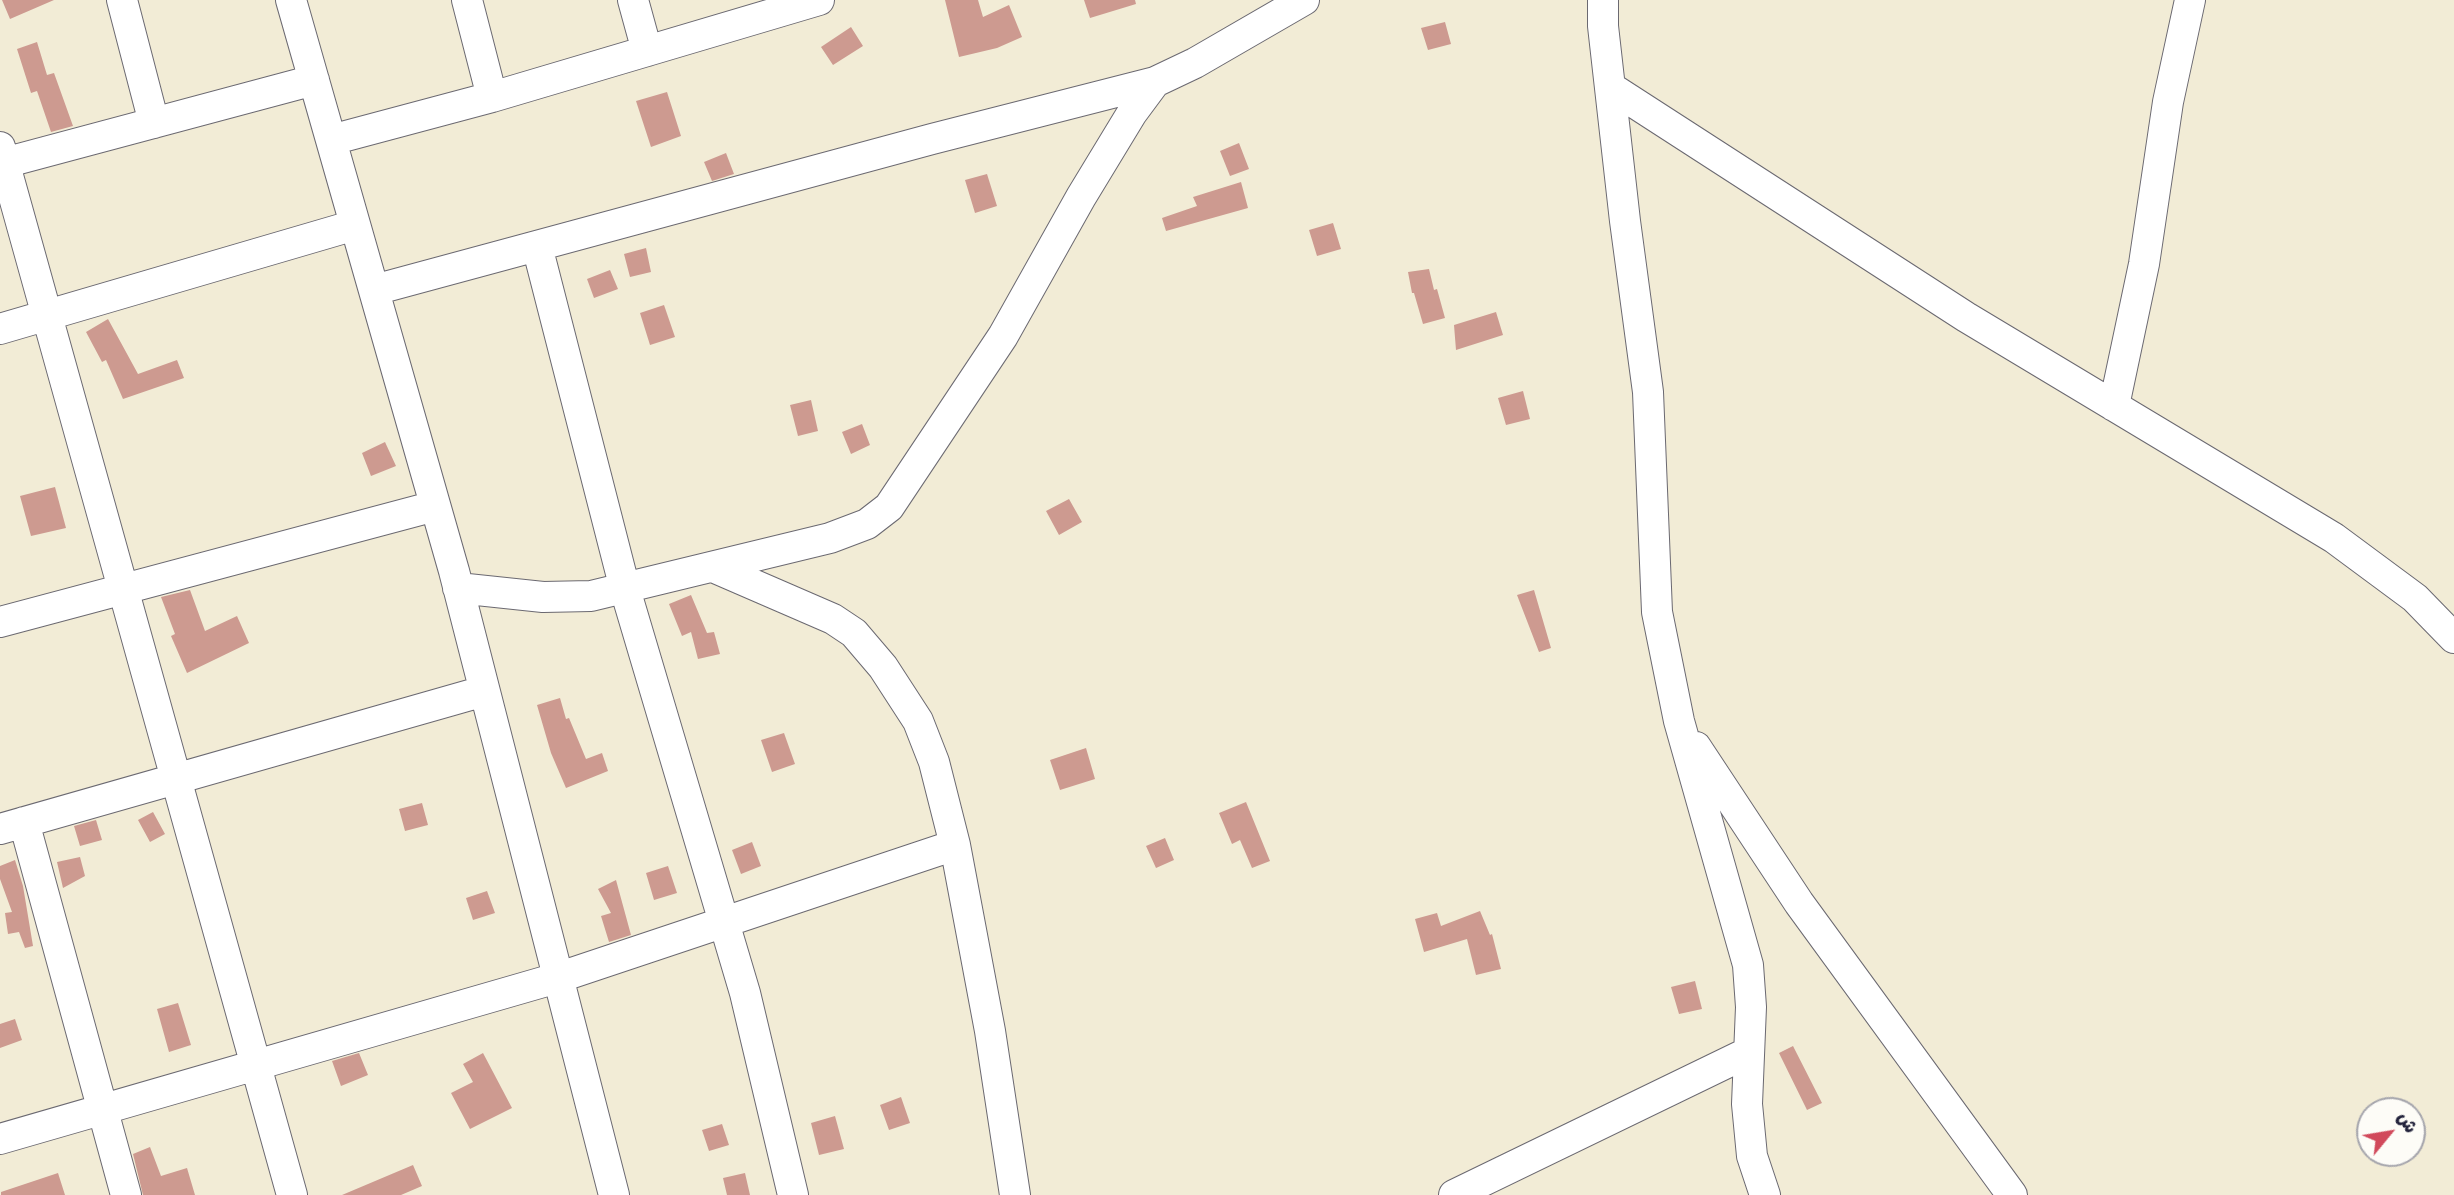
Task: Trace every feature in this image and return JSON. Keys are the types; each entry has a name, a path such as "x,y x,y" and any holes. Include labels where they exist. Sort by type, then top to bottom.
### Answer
{"street":[{"path":"122,0 155,123"},
{"path":"291,0 458,588 614,1195"},
{"path":"467,0 492,97"},
{"path":"633,0 647,51"},
{"path":"374,290 932,139 1154,82 1195,63 1304,0"},
{"path":"1603,0 1610,88 1648,392 1657,612 1679,721 1748,965 1751,1007 1747,1104 1752,1156 1765,1195"},
{"path":"2114,406 2144,264 2168,102 2190,0"},
{"path":"331,140 492,97 803,2"},
{"path":"292,1195 2,158 155,123 314,80"},
{"path":"458,588 543,597 591,596 830,538 867,524 889,507 1003,336 1081,197 1154,82"},
{"path":"1610,88 1966,317 2334,538 2415,598 2454,638"},
{"path":"0,329 355,225"},
{"path":"537,246 625,589 745,993 793,1195"},
{"path":"0,622 435,506"},
{"path":"713,568 833,619 854,633 883,667 918,721 934,762 956,845 990,1031 1015,1195"},
{"path":"126,1195 103,1110 12,825 484,691"},
{"path":"1679,721 1799,903 2012,1195"},
{"path":"0,1139 557,978 956,845"},
{"path":"1454,1195 1749,1052"}],"building":[{"path":"2,0 54,0 10,19"},
{"path":"945,0 978,0 983,17 1009,5 1022,37 997,48 959,57"},
{"path":"1084,0 1135,0 1136,4 1090,18"},
{"path":"1445,22 1451,44 1428,50 1421,28"},
{"path":"851,27 863,46 833,65 821,47"},
{"path":"37,42 47,75 54,73 73,126 51,132 37,91 31,93 17,49"},
{"path":"667,92 681,136 651,147 636,101"},
{"path":"1239,143 1249,169 1230,176 1220,151"},
{"path":"726,153 734,174 712,181 704,162"},
{"path":"987,174 997,206 975,213 965,180"},
{"path":"1241,182 1248,208 1166,231 1162,218 1197,206 1193,197"},
{"path":"1333,223 1341,249 1317,256 1309,230"},
{"path":"646,248 651,272 630,277 624,254"},
{"path":"1429,269 1445,318 1423,324 1408,272"},
{"path":"610,270 618,289 594,298 587,279"},
{"path":"664,305 675,337 650,345 640,313"},
{"path":"1496,312 1503,335 1456,350 1454,325"},
{"path":"108,319 138,374 177,360 184,378 123,399 106,360 102,362 86,332"},
{"path":"1523,391 1530,419 1506,425 1498,398"},
{"path":"811,400 818,431 798,436 790,405"},
{"path":"862,424 870,445 851,454 842,432"},
{"path":"385,442 396,466 371,476 362,453"},
{"path":"55,487 66,528 31,536 20,496"},
{"path":"1069,499 1082,522 1059,535 1046,511"},
{"path":"190,590 205,631 237,616 249,643 187,673 171,636 175,634 161,597"},
{"path":"1534,590 1551,648 1539,652 1517,595"},
{"path":"691,595 707,633 714,632 720,654 698,659 691,632 682,636 669,604"},
{"path":"560,698 566,719 569,718 586,759 602,753 608,771 566,788 551,753 537,705"},
{"path":"784,733 795,764 772,772 761,740"},
{"path":"1086,748 1095,779 1060,790 1050,760"},
{"path":"1246,802 1270,861 1252,868 1240,840 1232,844 1219,813"},
{"path":"422,803 428,825 405,831 399,809"},
{"path":"153,812 165,834 150,842 138,820"},
{"path":"96,820 102,840 80,846 74,826"},
{"path":"1165,838 1174,860 1156,868 1146,846"},
{"path":"752,842 761,866 741,874 732,850"},
{"path":"80,857 85,876 63,888 57,862"},
{"path":"15,860 23,886 33,946 25,948 19,932 8,934 5,913 12,912 0,879 0,866"},
{"path":"668,866 677,893 654,900 646,873"},
{"path":"616,880 631,935 609,942 601,916 611,913 598,889"},
{"path":"487,891 495,913 473,920 466,898"},
{"path":"1480,911 1490,935 1492,934 1501,969 1476,975 1467,939 1424,952 1415,919 1437,913 1441,926"},
{"path":"1695,981 1702,1009 1679,1014 1671,987"},
{"path":"178,1003 191,1045 169,1052 157,1009"},
{"path":"15,1019 22,1040 0,1048 0,1024"},
{"path":"1793,1046 1822,1103 1807,1110 1779,1053"},
{"path":"359,1053 368,1075 341,1086 332,1061"},
{"path":"483,1053 512,1108 470,1129 451,1093 473,1082 463,1064"},
{"path":"901,1097 910,1123 889,1130 880,1105"},
{"path":"835,1116 844,1149 819,1155 811,1123"},
{"path":"722,1124 729,1145 709,1151 702,1130"},
{"path":"150,1147 161,1176 187,1168 195,1195 143,1195 133,1154"},
{"path":"413,1165 422,1186 401,1195 342,1195"},
{"path":"58,1173 65,1195 1,1195 1,1192"},
{"path":"745,1173 750,1195 727,1195 723,1178"}]}
